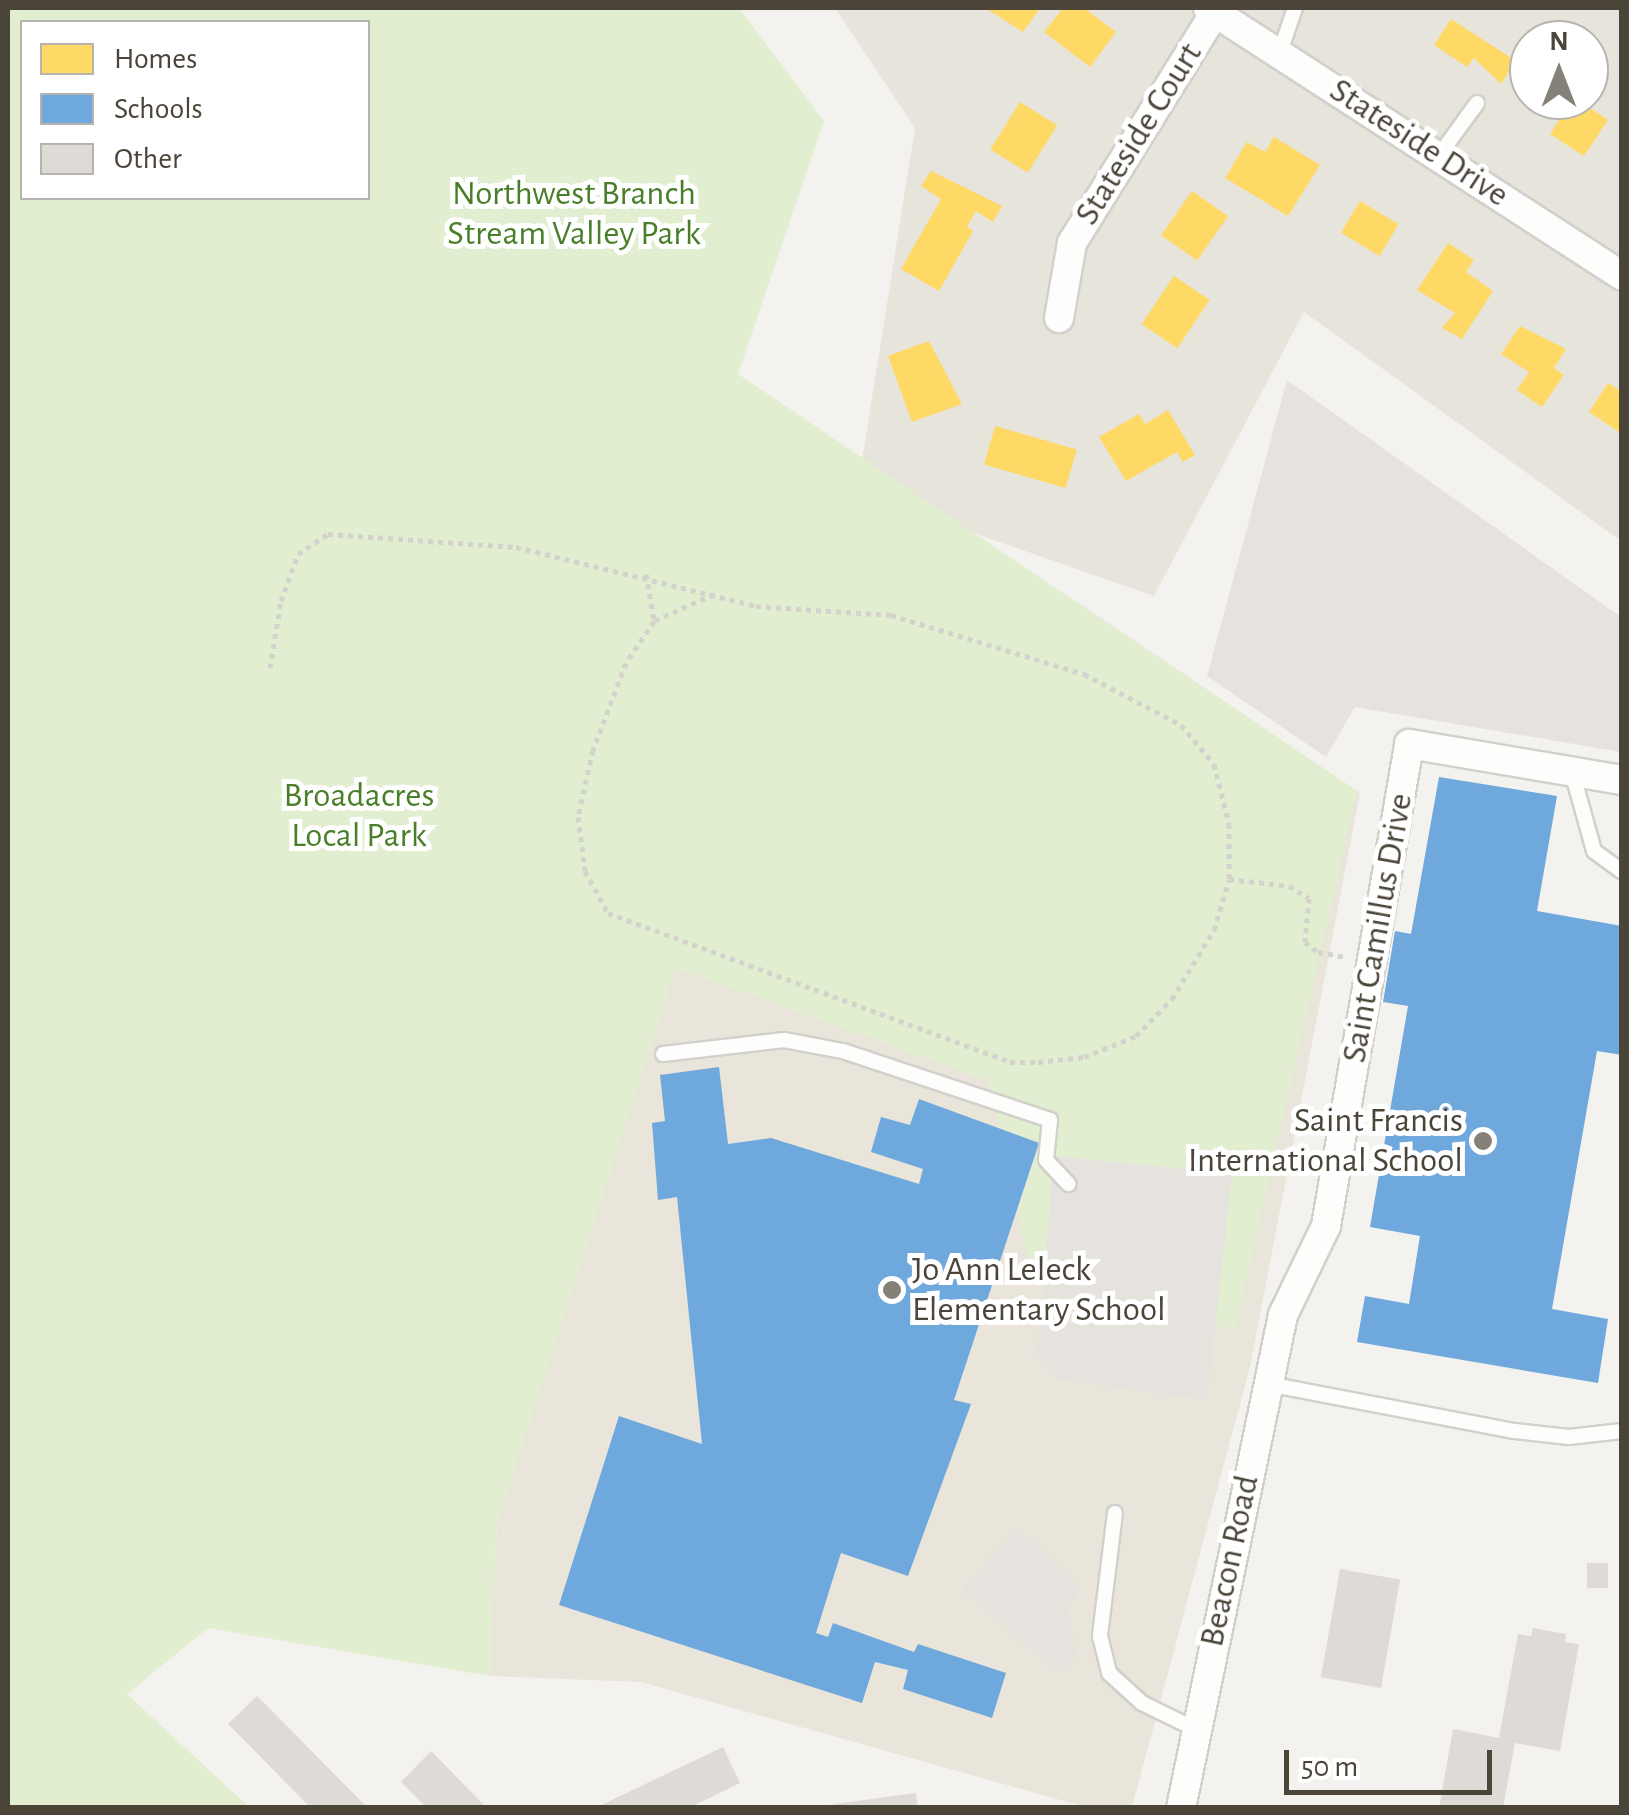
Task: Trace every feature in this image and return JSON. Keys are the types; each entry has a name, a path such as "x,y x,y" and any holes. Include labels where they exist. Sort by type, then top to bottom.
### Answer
{"street":[{"name":"Stateside Drive","path":"1212,10 1440,154 1622,276"},
{"name":"Stateside Court","path":"1059,318 1072,243 1212,10"},
{"name":"Saint Camillus Drive","path":"1283,1315 1326,1226 1410,744 1622,780"},
{"name":"Beacon Road","path":"1181,1808 1283,1315"}],"lane":[{"path":"1279,54 1295,8"},
{"path":"1440,154 1477,103"},
{"path":"1572,772 1594,851 1622,871"},
{"path":"663,1054 784,1040 842,1050 1050,1120 1046,1160 1068,1184"},
{"path":"1268,1384 1515,1431 1568,1437 1622,1431"},
{"path":"1114,1513 1100,1636 1109,1673 1142,1702 1195,1729"},
{"path":"1082,1642 1100,1636"}],"path":[{"path":"270,668 281,601 298,554 328,534 516,547 646,574 716,593 756,606 891,616 1084,674 1181,726 1214,764 1229,824 1229,879 1214,930 1172,999 1136,1036 1084,1057 1010,1062 608,913 585,872 578,816 619,680 654,621 716,593"},
{"path":"646,574 654,621"},
{"path":"1229,879 1289,886 1308,898 1305,942 1318,952 1354,958"}],"shaded area":[{"path":"835,8 1621,8 1621,541 1304,312 1154,596 857,492 915,128"},
{"path":"1287,380 1621,617 1621,752 1355,707 1326,757 1207,676"},
{"path":"765,515 1079,603 1360,793 1250,1367 1132,1807 1085,1807 641,1682 489,1676 512,1239"},
{"path":"1054,1156 1232,1174 1207,1400 1057,1379 1037,1357"},
{"path":"1018,1528 1081,1587 1068,1607 1076,1656 1058,1672 962,1590"}],"green space":[{"name":"Broadacres Local Park","path":"8,8 739,8 824,121 738,374 1357,791 1235,1330 1034,1283 989,1081 676,968 497,1525 489,1676 208,1628 127,1694 249,1807 8,1805"}],"building: Homes":[{"path":"985,8 1040,8 1023,32"},
{"path":"1063,8 1084,8 1116,32 1090,67 1044,32"},
{"path":"1451,19 1509,56 1509,72 1501,84 1474,58 1467,67 1434,45"},
{"path":"1020,102 1057,125 1028,173 990,149"},
{"path":"1559,120 1608,120 1584,156 1550,134"},
{"path":"1274,137 1320,165 1288,216 1225,178 1247,142 1265,152"},
{"path":"931,171 1002,206 993,222 976,211 967,227 973,231 939,291 901,269 941,199 921,186"},
{"path":"1192,191 1228,216 1197,260 1161,235"},
{"path":"1360,201 1399,224 1380,256 1341,233"},
{"path":"1448,243 1474,260 1466,272 1493,291 1462,339 1442,328 1455,313 1417,290"},
{"path":"1174,276 1210,300 1177,348 1142,324"},
{"path":"1520,326 1566,349 1554,368 1564,375 1542,407 1517,390 1529,372 1501,354"},
{"path":"929,341 962,404 912,422 888,356"},
{"path":"1608,383 1622,392 1622,434 1589,412"},
{"path":"1168,410 1195,455 1183,462 1177,452 1126,481 1099,437 1139,414 1145,424"},
{"path":"995,426 1077,449 1066,488 984,464"}],"building: Schools":[{"name":"Saint Francis International School","path":"1439,777 1557,796 1537,911 1622,926 1622,1055 1597,1051 1552,1309 1608,1319 1598,1383 1357,1342 1365,1296 1409,1304 1420,1236 1370,1227 1408,1006 1383,1002 1395,931 1411,934"},
{"path":"719,1067 728,1144 771,1138 919,1184 923,1169 871,1152 881,1117 910,1125 919,1099 1039,1143 954,1400 971,1404 908,1576 841,1553 816,1633 828,1637 833,1623 914,1652 918,1644 1006,1673 992,1718 903,1689 908,1670 875,1662 862,1703 559,1605 619,1416 702,1444 677,1197 658,1200 652,1123 665,1121 660,1075"}],"building: Other":[{"path":"1587,1563 1608,1563 1608,1588 1587,1588"},
{"path":"1340,1569 1400,1580 1381,1688 1321,1677"},
{"path":"1533,1628 1566,1634 1565,1642 1579,1644 1560,1751 1515,1743 1503,1808 1439,1808 1453,1729 1499,1738 1518,1634 1531,1636"},
{"path":"257,1696 368,1808 311,1808 228,1724"},
{"path":"723,1747 740,1783 689,1808 595,1808"},
{"path":"431,1751 487,1808 427,1808 401,1782"},
{"path":"916,1793 918,1808 827,1808 827,1805"}],"place":[{"name":"Saint Francis International School","path":"1483,1141"},
{"name":"Jo Ann Leleck Elementary School","path":"892,1290"}],"park label":[{"name":"Northwest Branch Stream Valley Park","path":"574,214"}]}
